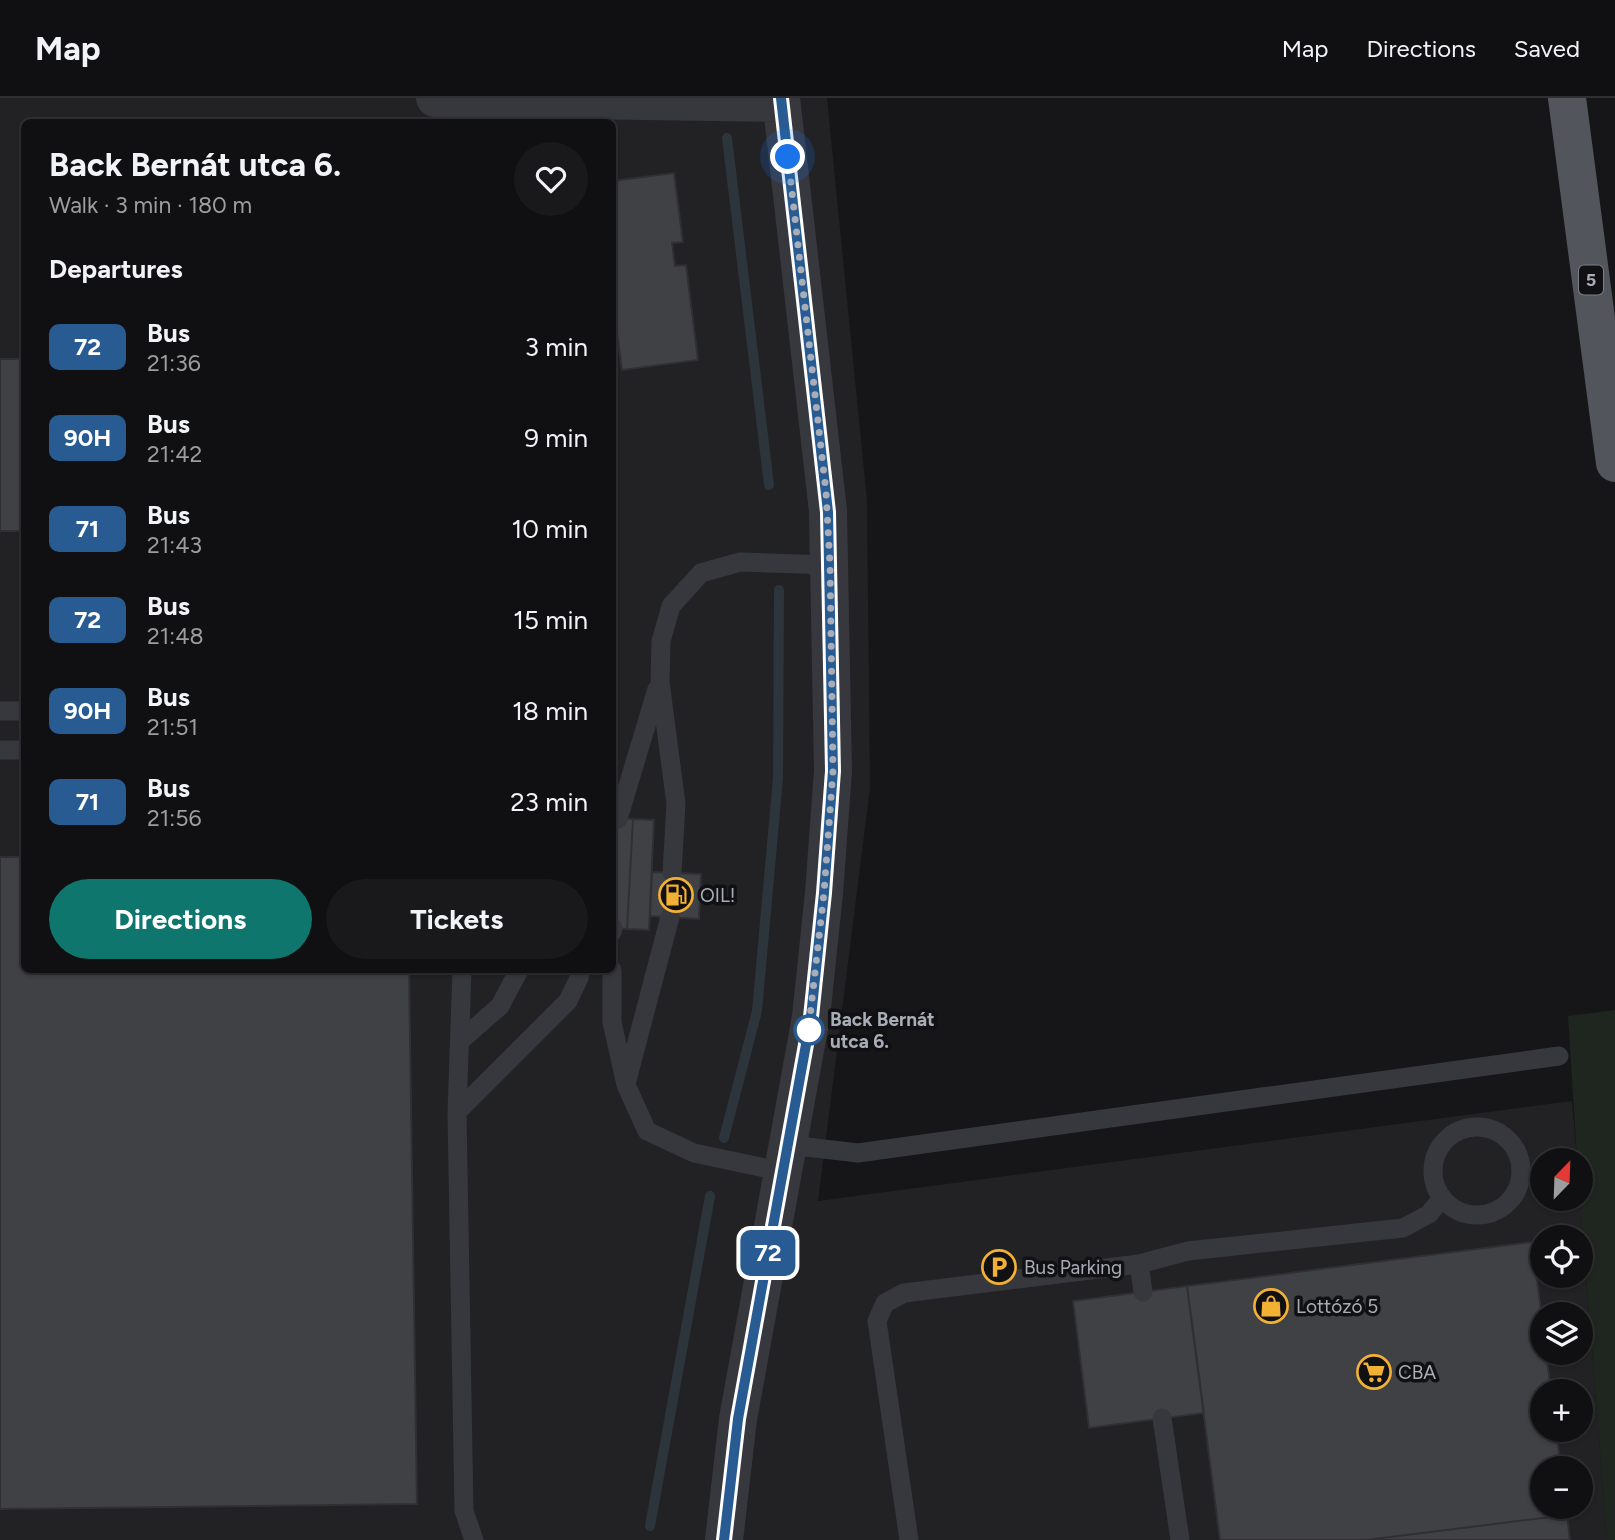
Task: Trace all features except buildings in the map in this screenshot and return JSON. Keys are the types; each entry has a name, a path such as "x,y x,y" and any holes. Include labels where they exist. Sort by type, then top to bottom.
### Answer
{"main road":[{"name":"5","path":"1567,98 1615,463"}],"street":[{"path":"435,98 781,101 828,512 833,771 811,1017 738,1419 724,1540"}],"lane":[{"path":"672,873 676,804 660,682 661,641 671,606 701,573 740,562 830,565"},
{"path":"618,819 660,682"},
{"path":"0,711 21,711"},
{"path":"0,750 21,750"},
{"path":"626,1085 670,917"},
{"path":"462,973 457,1112 464,1511 474,1540"},
{"path":"460,1041 500,1006 517,973"},
{"path":"457,1112 568,1001 580,973"},
{"path":"612,973 612,1022 626,1085 647,1131 694,1153 786,1159 858,1153 1559,1056"},
{"path":"1481,1127 1495,1131 1507,1139 1516,1150 1521,1164 1521,1179 1516,1193 1501,1209 1481,1216 1466,1214 1453,1208 1442,1198 1435,1186 1435,1157 1442,1144 1453,1134 1467,1128 1481,1127"},
{"path":"909,1540 877,1321 885,1303 904,1293 1139,1264 1188,1251 1403,1228 1429,1214 1442,1198"},
{"path":"1139,1264 1143,1292"},
{"path":"1162,1418 1180,1540"}],"shaded area":[{"path":"0,98 827,98 867,501 870,788 818,1201 1572,1101 1576,1148 1530,1148 1530,1211 1581,1211 1582,1225 1530,1225 1530,1288 1587,1288 1588,1302 1530,1302 1530,1365 1593,1363 1607,1540 0,1540"},
{"path":"1615,1010 1615,1540 1607,1540 1593,1363 1593,1302 1588,1302 1587,1288 1593,1288 1593,1225 1582,1225 1581,1211 1593,1211 1593,1148 1576,1148 1568,1016"}],"waterway":[{"path":"727,138 769,485"},
{"path":"724,1138 757,1011 778,778 779,590"},
{"path":"650,1526 710,1196"}],"bus line":[{"name":"72","path":"724,1540 738,1419 811,1017 833,771 828,512 781,98"}],"place":[{"name":"OIL!","path":"676,895"},
{"name":"Back Bernát utca 6.","path":"809,1030"},
{"name":"Bus Parking","path":"999,1267"},
{"name":"Lottózó 5","path":"1271,1306"},
{"name":"CBA","path":"1374,1372"}],"route":[{"path":"788,157 826,492 830,565 833,771 824,893 807,1043 809,1030"}]}
